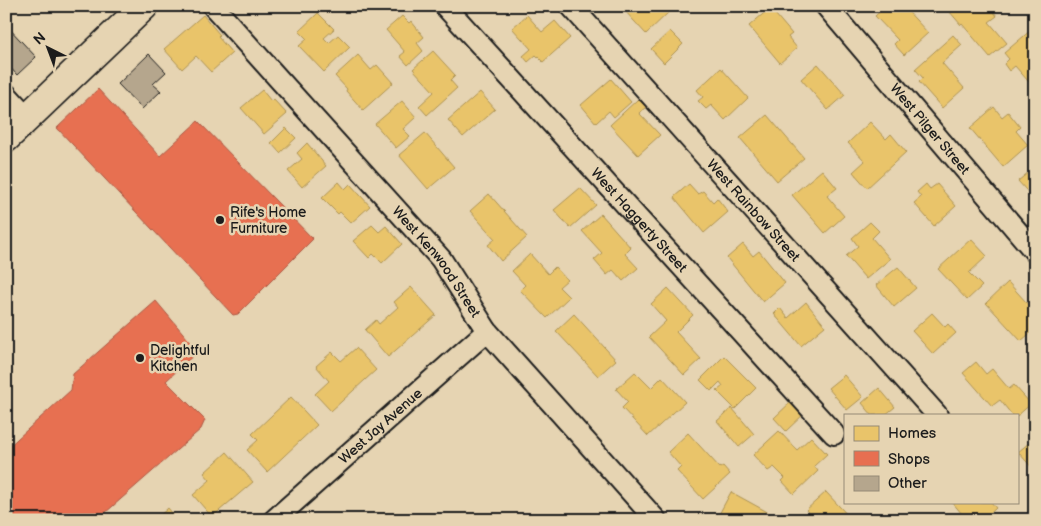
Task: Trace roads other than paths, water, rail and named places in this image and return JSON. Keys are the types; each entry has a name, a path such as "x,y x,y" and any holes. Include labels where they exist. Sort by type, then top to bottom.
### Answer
{"main road":[{"path":"6,138 144,6"}],"street":[{"name":"West Kenwood Street","path":"213,6 441,259 487,332 656,520"},
{"name":"West Haggerty Street","path":"445,6 834,434"},
{"name":"West Rainbow Street","path":"571,6 936,414"},
{"name":"West Pilger Street","path":"826,6 1035,252"},
{"path":"6,94 28,118"},
{"name":"West Jay Avenue","path":"274,520 487,332"}],"place":[{"name":"Rife's Home Furniture","path":"220,220"},
{"name":"Delightful Kitchen","path":"140,358"}]}
